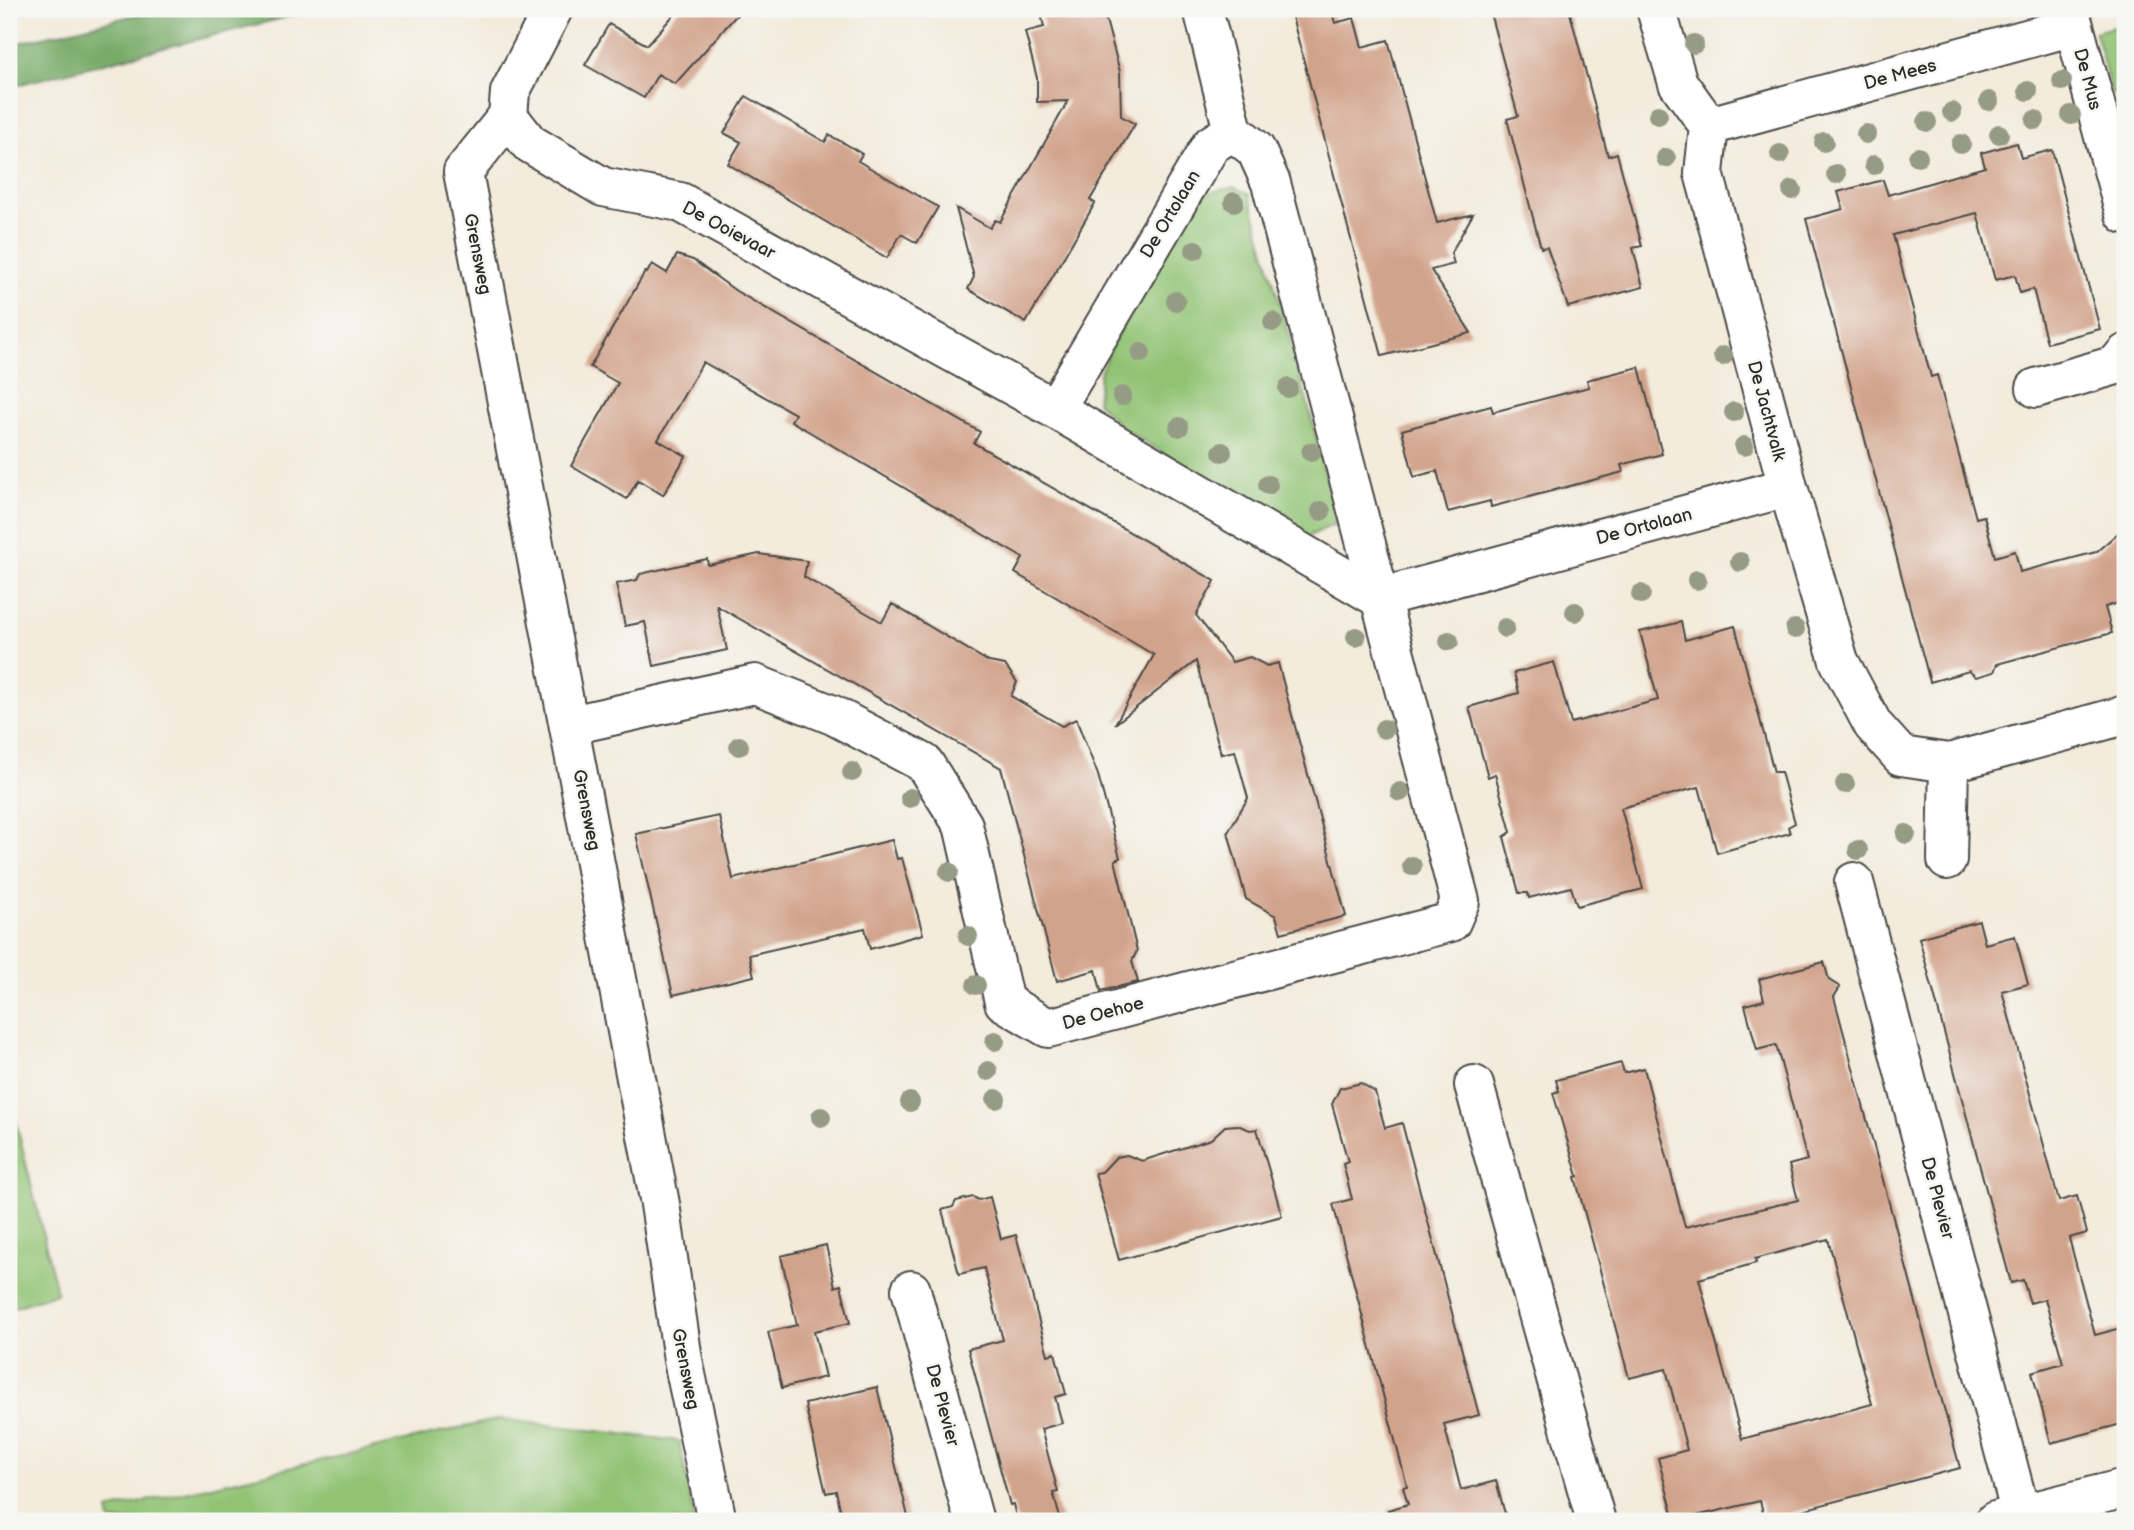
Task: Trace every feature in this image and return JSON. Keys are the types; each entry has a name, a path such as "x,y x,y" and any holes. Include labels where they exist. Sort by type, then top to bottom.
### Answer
{"street":[{"path":"508,116 510,92 553,9"},
{"path":"1203,9 1233,131 1256,150 1271,183 1379,598"},
{"path":"1656,9 1678,83 1709,126"},
{"name":"De Mees","path":"1709,126 2071,17"},
{"name":"De Mus","path":"2071,17 2125,214"},
{"name":"De Ooievaar","path":"508,116 529,143 603,187 680,202 1055,409"},
{"name":"Grensweg","path":"508,116 463,172 571,725 660,1204 683,1360 718,1521"},
{"name":"De Jachtvalk","path":"1709,126 1703,173 1788,487 1839,661 1873,725 1901,757 1949,763 2125,715"},
{"name":"De Ortolaan","path":"1055,409 1211,145 1233,131"},
{"path":"2036,388 2116,365 2125,354"},
{"path":"1055,409 1379,598"},
{"name":"De Ortolaan","path":"1379,598 1788,487"},
{"name":"De Oehoe","path":"571,725 755,684 833,715 924,763 963,825 1004,1002 1048,1028 1451,922 1460,901 1379,598"},
{"path":"1947,860 1949,763"},
{"name":"De Plevier","path":"1854,882 2008,1518 2125,1488"},
{"path":"1474,1085 1596,1521"},
{"name":"De Plevier","path":"911,1290 974,1521"}],"green space":[{"path":"160,9 319,9 9,87 9,45"},
{"path":"2125,24 2125,91 2112,95 2095,32"},
{"path":"1234,187 1249,194 1311,416 1337,523 1305,538 1122,428 1097,402 1100,372 1114,342 1199,195"},
{"path":"9,1092 57,1293 9,1309"},
{"path":"499,1419 679,1441 695,1521 110,1521 108,1510"}],"building":[{"path":"679,9 742,9 675,84 658,74 644,98 585,65 609,24 647,45"},
{"path":"1040,9 1103,9 1120,72 1121,116 1135,124 1090,200 1095,203 1026,323 968,289 974,277 956,208 990,228 995,220 1000,222 1068,101 1037,102 1037,78 1025,32 1044,27"},
{"path":"1290,9 1331,9 1335,23 1354,18 1362,47 1388,40 1437,223 1473,214 1451,253 1454,264 1431,270 1471,333 1382,356"},
{"path":"1489,9 1569,9 1608,156 1617,153 1642,246 1633,248 1643,287 1568,307 1547,247 1541,248 1507,119 1518,116"},
{"path":"746,96 825,142 829,135 846,144 862,154 858,161 938,207 917,243 901,234 887,258 728,164 741,142 724,133"},
{"path":"2017,143 2021,158 2052,150 2100,329 2047,343 2033,289 2020,293 2015,275 1995,280 1977,213 1893,235 1931,377 1937,375 1976,518 1984,516 1995,557 2015,551 2020,572 2096,552 2125,527 2125,601 2105,607 2112,633 1997,664 1994,672 1976,677 1969,671 1930,682 1806,219 1843,209 1838,192 1883,180 1888,195 1985,167 1981,153"},
{"path":"677,255 693,260 736,291 980,432 974,443 1215,581 1196,615 1232,662 1250,657 1267,666 1278,663 1346,916 1281,933 1276,916 1246,899 1228,832 1248,798 1235,751 1221,754 1196,661 1115,724 1154,655 1015,573 1023,558 791,421 795,414 703,362 658,440 686,456 663,495 638,480 627,499 571,466 618,383 590,367 645,272 647,273 652,264 667,273"},
{"path":"1639,367 1662,454 1621,465 1623,472 1491,507 1490,501 1448,512 1437,471 1414,477 1402,430 1491,406 1493,412 1589,387 1587,380"},
{"path":"759,554 807,561 804,577 882,622 892,604 989,662 1005,665 1017,682 1011,696 1062,726 1076,719 1098,775 1120,858 1115,860 1137,951 1132,961 1138,982 1101,991 1096,970 1057,981 1001,768 717,606 727,650 654,666 645,622 625,626 616,584 637,580 640,574 707,559 708,565"},
{"path":"1681,622 1685,640 1735,626 1774,772 1781,772 1795,823 1788,827 1790,833 1717,853 1699,787 1621,808 1643,889 1577,906 1571,887 1529,898 1528,893 1519,893 1504,837 1511,832 1495,774 1488,777 1469,707 1519,693 1514,673 1554,662 1571,723 1658,700 1640,632"},
{"path":"719,816 733,879 892,840 897,859 902,858 923,934 870,949 865,928 749,955 754,976 673,995 636,834"},
{"path":"1979,921 1985,944 2015,936 2028,984 2002,991 2059,1201 2077,1196 2087,1233 2069,1238 2095,1335 2125,1327 2125,1423 2051,1443 2032,1372 2063,1363 2045,1299 2030,1303 2023,1280 2011,1283 1919,938"},
{"path":"1824,962 1829,980 1840,987 1834,997 1960,1468 1765,1520 1760,1501 1675,1521 1658,1458 1687,1450 1666,1369 1629,1378 1575,1177 1578,1176 1553,1093 1559,1091 1556,1080 1621,1063 1624,1073 1644,1068 1685,1227 1798,1200 1789,1165 1807,1160 1776,1045 1757,1050 1745,1005 1764,1000 1759,979","holes":["1828,1239 1872,1404 1742,1439 1699,1279 1756,1263 1755,1259"]},
{"path":"1361,1083 1375,1092 1385,1128 1402,1123 1479,1415 1444,1424 1461,1490 1496,1481 1507,1521 1389,1521 1388,1510 1408,1504 1403,1487 1407,1486 1333,1204 1352,1199 1343,1164 1348,1162 1332,1104 1340,1088"},
{"path":"1237,1125 1250,1130 1257,1129 1282,1216 1119,1260 1095,1173 1102,1172 1116,1157 1127,1155 1142,1161 1211,1139 1225,1126"},
{"path":"973,1197 979,1200 990,1197 1001,1239 1016,1235 1048,1355 1055,1353 1066,1394 1055,1397 1062,1423 1041,1429 1058,1492 1053,1493 1061,1521 1017,1521 1013,1504 1010,1505 968,1349 1003,1340 984,1268 959,1274 942,1210 953,1207 956,1201"},
{"path":"826,1245 835,1287 841,1285 850,1323 814,1331 825,1377 782,1388 768,1332 797,1325 781,1256"},
{"path":"877,1387 909,1521 843,1521 836,1491 826,1493 805,1404"}]}
